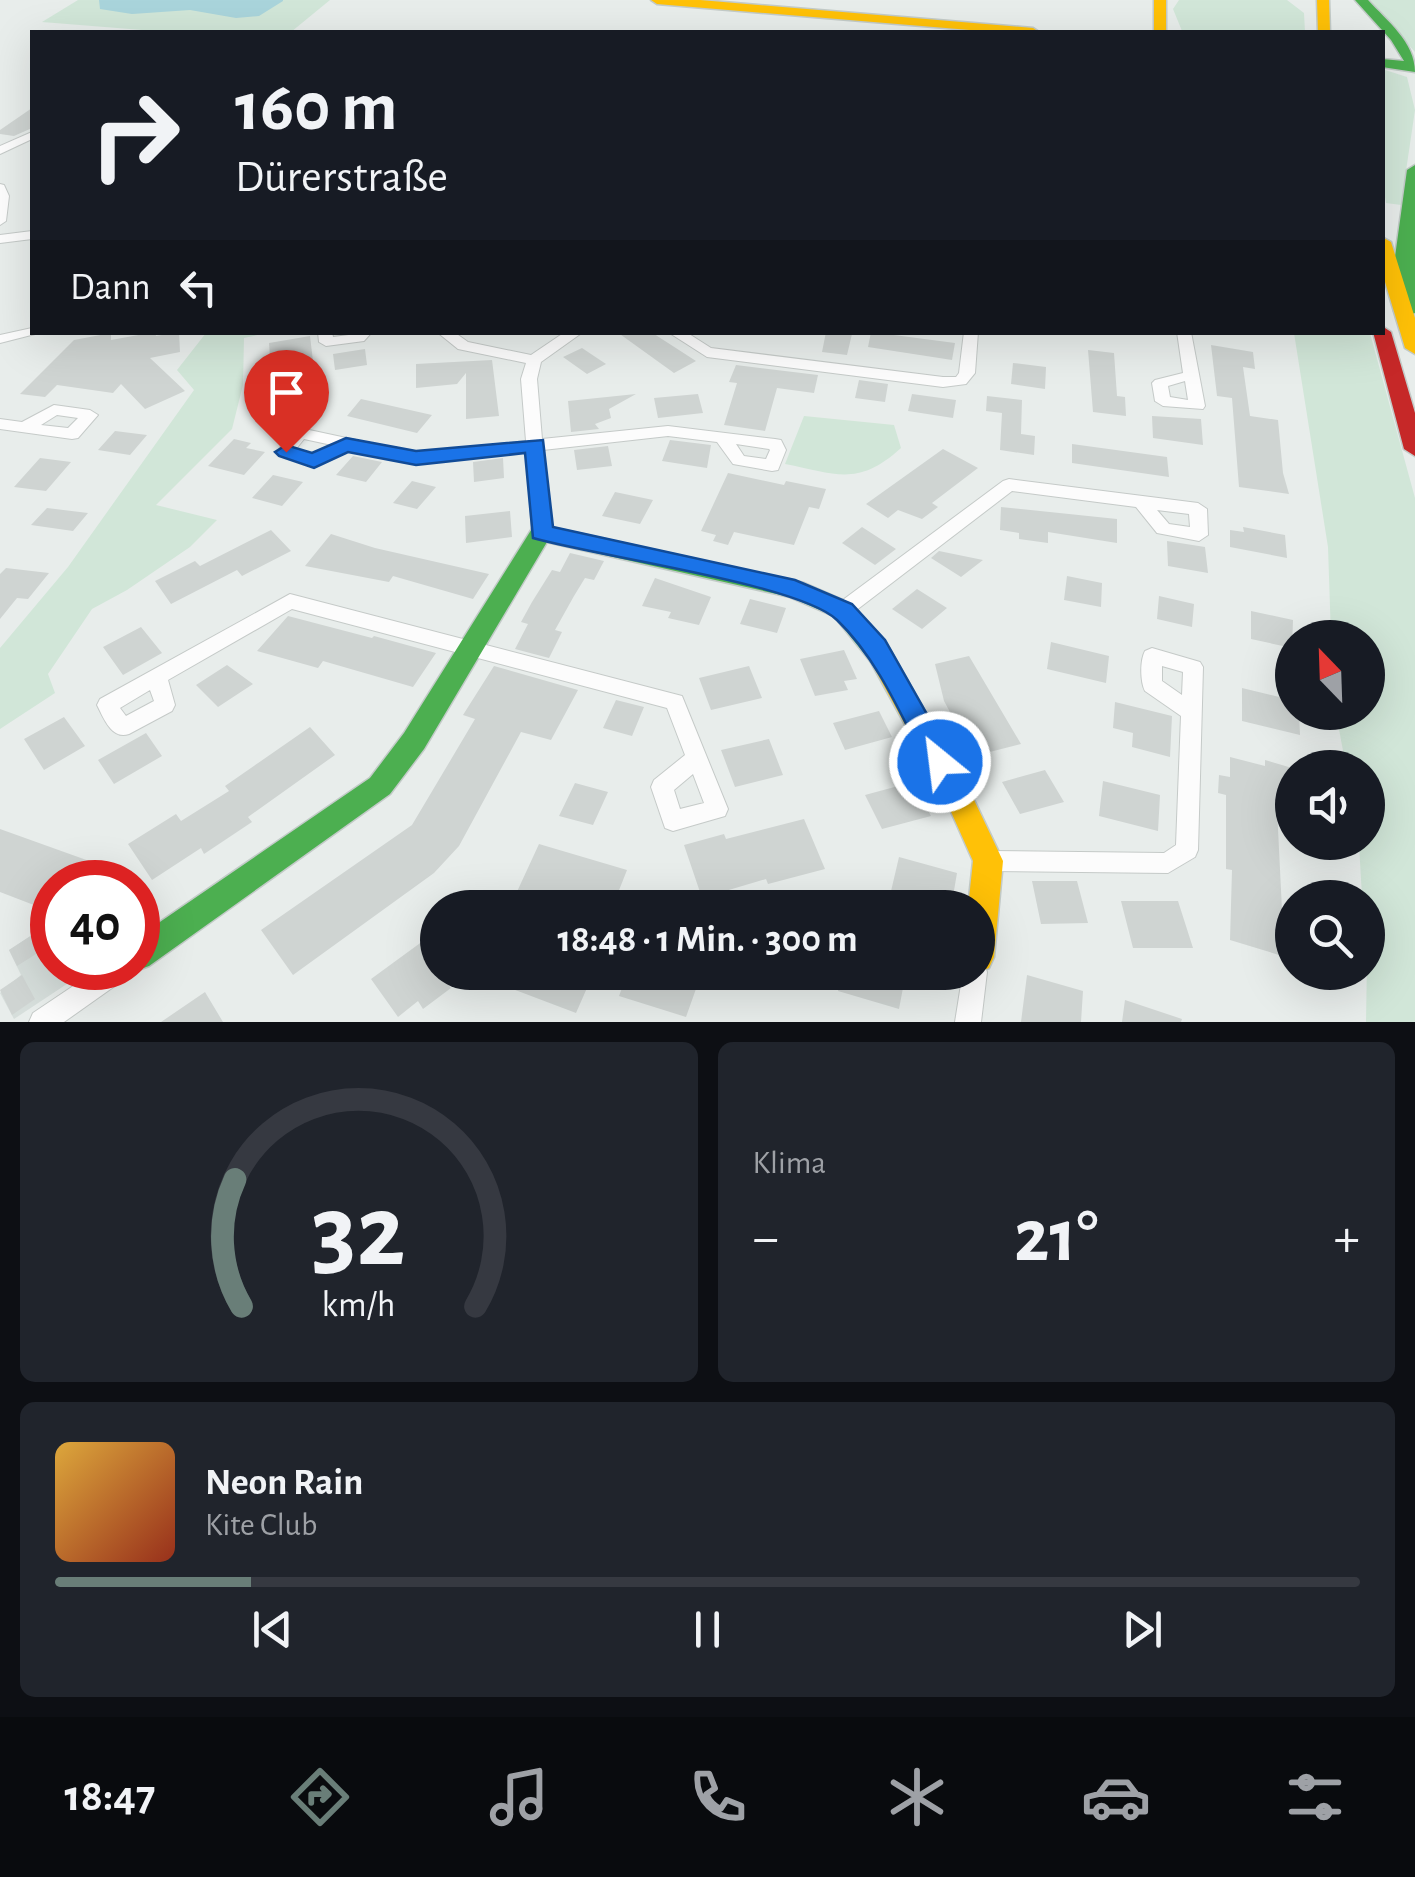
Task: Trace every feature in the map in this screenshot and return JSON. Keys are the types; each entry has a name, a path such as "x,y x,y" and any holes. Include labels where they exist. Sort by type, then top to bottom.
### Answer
{"main road":[{"path":"657,0 1010,30"},
{"path":"1160,0 1160,30"},
{"path":"1298,0 1324,17"},
{"path":"1345,30 1346,0"},
{"path":"1361,0 1415,66"},
{"path":"1385,63 1415,66"},
{"path":"1404,311 1415,306 1404,257 1415,170"},
{"path":"1385,251 1415,348"},
{"path":"1383,335 1415,449"},
{"path":"160,941 380,786 542,533 795,589 843,610 876,647 956,791 988,861 988,890"}],"street":[{"path":"0,150 30,137"},
{"path":"0,188 0,221"},
{"path":"0,240 30,234"},
{"path":"0,339 30,333"},
{"path":"325,335 326,342 362,335"},
{"path":"448,335 463,346 534,360"},
{"path":"542,533 529,378 534,360 572,335"},
{"path":"681,335 707,352 943,382 961,381 968,374 971,335"},
{"path":"1185,335 1192,375"},
{"path":"0,424 24,428"},
{"path":"346,445 416,458 668,430 723,439"},
{"path":"843,610 1008,484 1142,503"},
{"path":"157,678 290,600 674,702 696,758"},
{"path":"988,861 1168,864 1187,850 1191,712"},
{"path":"42,1022 88,990"},
{"path":"968,1022 972,990"}],"shaded area":[{"path":"30,936 30,990 58,990 14,1019 0,993 21,975 9,950"}],"green space":[{"path":"78,0 330,0 293,30 142,30 42,22"},
{"path":"1179,0 1287,0 1304,13 1305,30 1182,30 1173,9"},
{"path":"1368,0 1415,0 1415,52"},
{"path":"1385,70 1407,77 1415,110 1401,205 1386,203"},
{"path":"204,335 258,335 244,338 243,385 232,429 156,505 217,520 190,547 92,609 48,674 55,693 0,729 0,648 68,567 194,390 177,370"},
{"path":"1294,335 1371,335 1415,498 1415,1022 1366,1022 1367,990 1385,990 1385,880 1361,880 1360,860 1385,860 1385,750 1343,750 1339,730 1385,730 1385,620 1330,620 1328,547"},
{"path":"804,416 894,425 901,448 859,473 833,474 785,464"}],"water":[{"path":"99,0 283,1 259,16 236,18 190,10 132,14 100,9"}],"building":[{"path":"30,109 30,129 14,136 0,134 0,130"},
{"path":"111,335 111,340 179,335 180,352 150,358 185,391 145,409 121,384 113,393 57,385 45,397 20,394 74,340"},
{"path":"621,335 656,335 696,361 674,373"},
{"path":"825,335 852,335 847,355 822,352"},
{"path":"870,335 955,343 952,360 868,347"},
{"path":"310,336 313,361 303,362 305,375 279,380 305,385 307,399 268,406 266,386 272,385 269,343"},
{"path":"1211,345 1253,352 1255,369 1243,367 1250,416 1278,420 1289,494 1239,487 1232,398 1217,396"},
{"path":"582,348 606,364 587,374 563,357"},
{"path":"365,349 367,365 335,370 333,354"},
{"path":"1088,350 1114,353 1117,396 1125,397 1126,416 1093,412"},
{"path":"492,360 499,416 466,419 466,373 457,384 416,388 416,364"},
{"path":"1013,363 1046,367 1045,389 1011,384"},
{"path":"736,365 818,375 814,393 777,388 765,431 724,425 737,383 729,382"},
{"path":"859,380 888,384 885,402 855,398"},
{"path":"636,394 609,409 611,418 595,424 599,429 571,432 568,401"},
{"path":"698,394 703,413 658,418 654,398"},
{"path":"912,394 956,400 953,418 908,411"},
{"path":"987,396 1022,400 1021,434 1035,436 1034,455 1000,450 1002,413 986,411"},
{"path":"361,399 432,415 417,433 347,416"},
{"path":"1152,416 1201,419 1203,445 1153,438"},
{"path":"115,431 147,435 130,455 98,450"},
{"path":"234,439 251,443 246,448 265,452 244,475 208,466"},
{"path":"670,440 711,445 707,468 662,461"},
{"path":"1072,444 1167,457 1169,477 1072,463"},
{"path":"608,446 612,466 577,470 574,450"},
{"path":"943,449 978,468 932,503 938,507 922,519 898,510 888,518 866,504"},
{"path":"353,456 382,462 366,482 336,475"},
{"path":"40,458 71,462 46,491 14,487"},
{"path":"503,458 504,478 474,482 473,462"},
{"path":"728,473 826,489 819,509 809,507 794,545 734,532 728,545 713,541 716,535 701,531"},
{"path":"273,475 303,482 282,506 252,498"},
{"path":"412,481 436,487 417,509 393,503"},
{"path":"615,492 653,500 640,524 602,516"},
{"path":"1001,507 1117,519 1117,543 1048,532 1048,543 1019,539 1019,533 1000,530"},
{"path":"47,508 88,513 73,531 31,525"},
{"path":"510,511 512,537 466,543 465,516"},
{"path":"862,527 896,549 875,565 842,543"},
{"path":"1243,527 1285,535 1287,558 1230,547 1230,530 1244,532"},
{"path":"271,530 291,551 242,576 237,570 171,604 155,581 195,561 200,566"},
{"path":"331,534 489,574 473,599 393,576 389,582 305,566"},
{"path":"1167,541 1205,547 1208,573 1168,566"},
{"path":"939,551 983,560 961,577 931,558"},
{"path":"570,553 604,561 594,580 585,578 574,596 555,630 562,632 549,658 515,649 528,624 521,622 532,602 552,570 560,572"},
{"path":"6,568 49,573 28,599 17,598 0,619 0,574"},
{"path":"1067,576 1102,583 1101,607 1064,600"},
{"path":"655,578 711,597 699,625 668,618 671,612 642,606"},
{"path":"917,589 947,608 922,629 892,609"},
{"path":"1159,596 1194,604 1192,627 1157,619"},
{"path":"750,599 786,608 777,633 740,624"},
{"path":"1251,611 1293,620 1275,620 1275,644 1251,639"},
{"path":"288,616 436,653 413,687 323,661 318,668 257,651"},
{"path":"141,627 162,653 123,675 103,647"},
{"path":"1051,642 1109,656 1106,683 1047,669"},
{"path":"844,650 857,679 844,681 848,690 815,696 800,659"},
{"path":"969,656 1021,744 974,756 944,701 935,664"},
{"path":"227,665 253,684 218,707 196,685"},
{"path":"494,666 578,690 551,740 521,732 459,846 434,873 293,975 261,930 412,825 475,719 463,715"},
{"path":"749,666 762,698 711,710 699,678"},
{"path":"1242,688 1275,696 1275,729 1242,721"},
{"path":"616,700 644,707 632,736 603,728"},
{"path":"1115,702 1172,716 1170,757 1132,747 1133,733 1113,728"},
{"path":"879,711 892,737 845,750 833,723"},
{"path":"64,717 85,746 44,770 24,739"},
{"path":"310,727 335,755 248,817 252,822 204,854 201,848 160,875 160,860 139,860 128,844 176,814 181,821 229,791 225,786"},
{"path":"146,733 162,756 114,784 98,760"},
{"path":"769,739 783,775 735,787 721,750"},
{"path":"1230,757 1265,766 1265,760 1275,763 1275,860 1280,860 1281,880 1275,880 1275,954 1230,940 1232,870 1226,869 1226,795 1218,793 1219,775 1230,777"},
{"path":"1045,770 1064,802 1020,814 1002,782"},
{"path":"1103,781 1160,795 1158,831 1099,816"},
{"path":"913,782 931,816 882,829 865,795"},
{"path":"575,783 608,792 593,825 559,816"},
{"path":"804,819 825,869 768,884 766,879 729,890 699,890 684,845 724,834 726,839"},
{"path":"0,829 86,860 30,860 30,904 0,892"},
{"path":"539,844 627,870 619,890 518,890"},
{"path":"899,857 957,873 954,890 891,890"},
{"path":"1032,881 1077,881 1088,923 1041,924"},
{"path":"1121,901 1178,901 1193,948 1133,948"},
{"path":"30,936 30,958 17,966 9,950"},
{"path":"420,943 420,990 448,990 423,1009 418,1001 398,1017 371,979"},
{"path":"22,975 35,999 12,1015 0,990"},
{"path":"1027,975 1083,991 1081,1022 1021,1022"},
{"path":"515,990 586,990 576,1013"},
{"path":"621,990 696,990 686,1017 619,996"},
{"path":"838,990 903,990 899,1009"},
{"path":"205,992 223,1022 161,1022"},
{"path":"1125,1000 1182,1019 1181,1022 1122,1022"}],"traffic: fast":[{"path":"1361,0 1396,38 1415,68"},
{"path":"1385,63 1415,66"},
{"path":"1403,311 1415,306 1404,257 1415,170"},
{"path":"160,940 380,786 414,741 541,533 795,589 843,610 880,655"}],"traffic: slow":[{"path":"657,0 1010,30"},
{"path":"1160,0 1160,30"},
{"path":"1323,0 1324,30"},
{"path":"1385,252 1415,348"},
{"path":"880,655 956,791 988,861 985,890"}],"traffic: jam":[{"path":"1383,335 1415,449"}],"route":[{"path":"286,452 314,461 346,445 416,458 535,445 542,533 795,589 843,610 876,647 940,762"}]}
